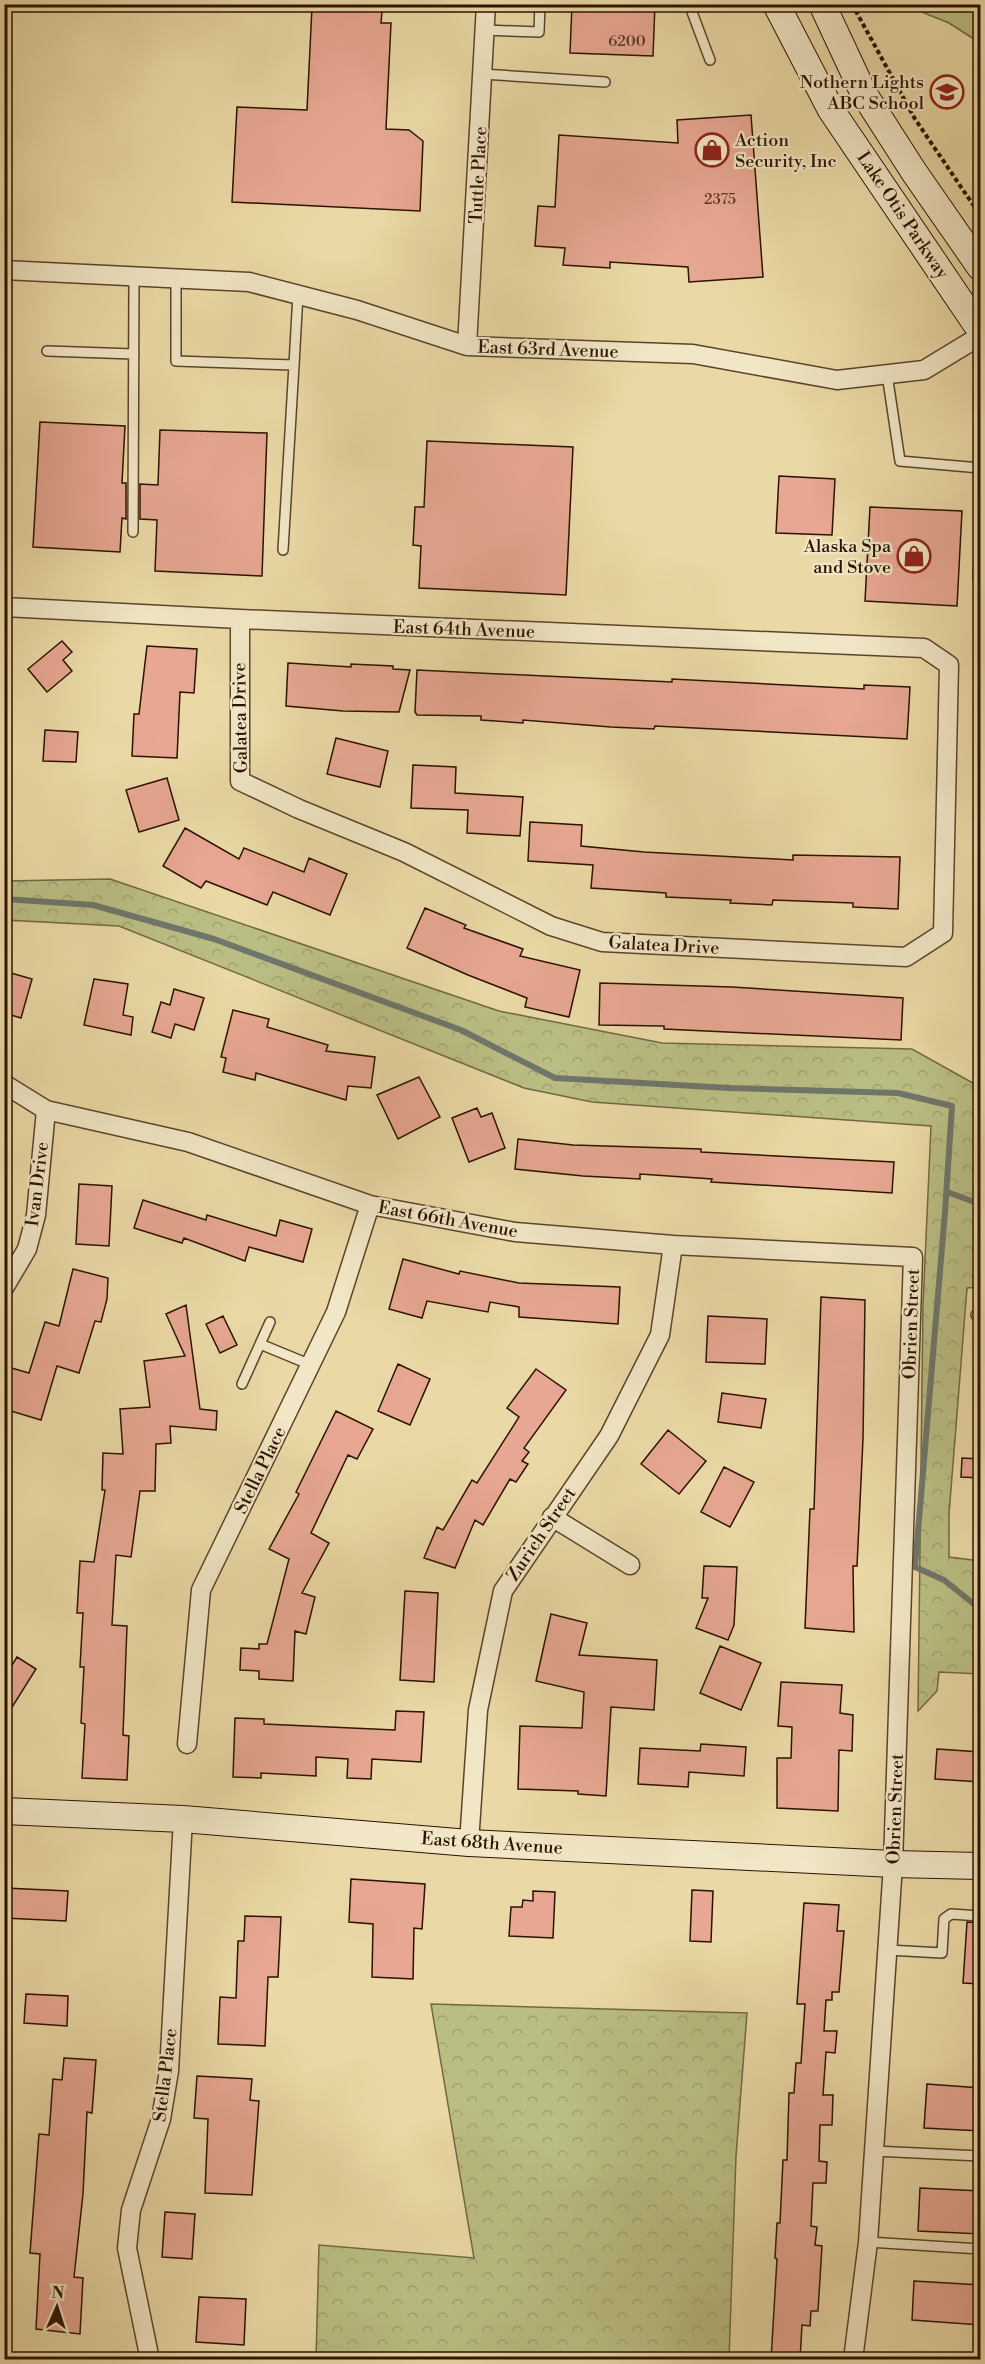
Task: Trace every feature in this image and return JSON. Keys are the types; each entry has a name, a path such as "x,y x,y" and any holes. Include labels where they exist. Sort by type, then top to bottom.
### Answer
{"street":[{"name":"Tuttle Place","path":"467,346 486,4"},
{"name":"Lake Otis Parkway","path":"776,4 831,110 981,330"},
{"name":"Lake Otis Parkway","path":"822,4 864,94 914,172 981,267"},
{"name":"East 63rd Avenue","path":"4,270 249,282 357,310 467,346 693,354 837,380 924,370 981,336"},
{"name":"East 64th Avenue","path":"4,607 240,620 924,648"},
{"name":"Galatea Drive","path":"240,620 240,781 299,809 404,852 551,926 602,942 906,957 943,933 949,665 924,648"},
{"name":"East 66th Avenue","path":"4,1084 46,1110 188,1142 370,1205 515,1232 673,1245 913,1257"},
{"name":"Ivan Drive","path":"4,1288 27,1249 36,1215 46,1110"},
{"name":"Stella Place","path":"187,1744 201,1590 336,1312 370,1205"},
{"name":"Zurich Street","path":"469,1843 478,1710 502,1591 609,1436 660,1335 673,1245"},
{"name":"Obrien Street","path":"853,2360 868,2242 893,1864 913,1257"},
{"path":"552,1517 630,1565"},
{"name":"East 68th Avenue","path":"4,1811 183,1819 469,1843 893,1864 981,1866"},
{"name":"Stella Place","path":"150,2360 127,2248 130,2210 161,2119 169,2071 183,1819"}],"lane":[{"path":"484,30 539,32 540,4"},
{"path":"689,4 710,60"},
{"path":"482,74 604,82"},
{"path":"133,532 134,276"},
{"path":"176,278 176,361 294,365"},
{"path":"283,550 298,294"},
{"path":"47,351 134,354"},
{"path":"887,374 900,461 981,468"},
{"path":"978,579 981,534"},
{"path":"242,1384 270,1322"},
{"path":"260,1344 311,1365"},
{"path":"888,1950 942,1953 944,1919 951,1914 981,1916"},
{"path":"874,2151 981,2156"},
{"path":"868,2242 981,2249"}],"path":[{"path":"852,4 909,109 981,215"}],"green space":[{"path":"920,5 980,5 980,43 949,23 924,13"},
{"path":"110,879 499,1011 662,1043 912,1049 980,1087 980,1287 967,1288 949,1514 949,1557 980,1561 980,1674 939,1672 937,1691 918,1711 923,1305 931,1126 592,1102 524,1088 119,926 5,920 5,881"},
{"path":"431,2004 747,2013 736,2156 729,2359 316,2359 319,2245 474,2258"}],"building":[{"path":"572,4 655,4 653,56 570,53"},
{"path":"312,7 382,11 381,23 391,23 386,129 409,130 423,141 420,211 232,202 237,107 307,110"},
{"path":"751,115 763,277 689,282 688,267 610,262 610,268 563,265 565,248 535,246 538,206 555,207 559,135 678,143 677,120"},
{"path":"40,422 125,426 122,483 126,483 126,519 122,518 120,552 33,547"},
{"path":"160,430 267,433 262,576 155,571 157,520 140,519 140,484 158,485"},
{"path":"427,441 573,447 566,595 419,588 421,546 413,545 415,507 424,507"},
{"path":"779,476 835,479 832,535 776,533"},
{"name":"Alaska Spa and Stove","path":"870,507 962,511 957,606 865,601"},
{"path":"62,641 72,652 63,660 72,671 47,692 28,669"},
{"path":"147,646 197,649 194,693 180,692 177,758 132,756 134,714 139,714"},
{"path":"288,663 351,667 351,664 393,666 393,669 410,670 399,712 343,711 286,706"},
{"path":"417,670 672,682 672,679 864,689 864,685 910,687 907,739 655,726 654,729 611,727 523,720 523,723 481,720 481,716 417,715 415,712"},
{"path":"45,730 78,732 76,762 43,761"},
{"path":"336,738 388,751 380,787 327,774"},
{"path":"413,765 456,767 455,793 523,797 520,836 467,833 468,810 411,808"},
{"path":"167,778 179,820 139,832 126,790"},
{"path":"530,822 582,825 581,846 644,852 793,860 793,855 900,857 898,909 853,907 853,903 773,900 772,905 730,903 731,900 666,897 666,893 591,888 593,865 528,861"},
{"path":"185,828 239,859 244,848 304,872 309,858 347,874 330,915 273,892 267,905 206,881 201,888 163,866"},
{"path":"425,908 466,925 464,928 523,949 520,956 580,970 569,1017 525,1007 527,998 407,948"},
{"path":"4,971 32,979 21,1018 4,1013"},
{"path":"94,979 128,984 123,1015 133,1017 131,1035 84,1025"},
{"path":"600,983 732,987 903,998 901,1040 664,1029 664,1026 599,1025"},
{"path":"174,989 204,998 194,1030 175,1024 171,1038 152,1032 161,1002 170,1005"},
{"path":"233,1010 269,1019 267,1027 328,1045 326,1051 375,1057 371,1088 348,1086 346,1100 256,1073 255,1080 223,1072 226,1058 221,1057"},
{"path":"419,1077 440,1117 398,1139 377,1095"},
{"path":"477,1108 481,1117 492,1113 505,1148 469,1162 452,1118"},
{"path":"518,1139 573,1145 701,1149 701,1152 894,1162 892,1193 711,1182 712,1179 640,1174 640,1179 515,1169"},
{"path":"79,1184 112,1186 109,1246 76,1244"},
{"path":"143,1200 206,1220 207,1215 276,1236 280,1220 312,1229 303,1262 249,1247 245,1261 184,1238 182,1243 134,1228"},
{"path":"403,1259 459,1274 460,1271 519,1283 620,1287 618,1324 519,1317 519,1307 490,1302 488,1312 427,1301 422,1318 389,1309"},
{"path":"73,1269 108,1278 107,1299 101,1322 95,1321 79,1373 57,1366 41,1420 4,1409 4,1378 8,1367 29,1373 45,1322 59,1326"},
{"path":"821,1297 865,1300 863,1439 857,1566 853,1566 854,1632 805,1628 810,1509 814,1509"},
{"path":"186,1305 200,1409 217,1411 216,1430 170,1426 171,1443 156,1444 155,1491 140,1491 131,1557 116,1555 112,1625 127,1626 123,1735 129,1736 127,1780 82,1778 85,1724 81,1723 84,1667 80,1667 83,1613 77,1613 80,1561 94,1562 105,1490 102,1490 103,1453 123,1454 120,1409 150,1407 144,1361 185,1356 166,1314"},
{"path":"223,1316 237,1345 220,1353 206,1324"},
{"path":"708,1316 767,1319 765,1364 706,1362"},
{"path":"398,1364 430,1379 410,1425 378,1411"},
{"path":"536,1369 566,1390 524,1448 529,1452 522,1461 528,1464 516,1482 510,1479 483,1525 475,1520 455,1568 424,1558 437,1527 443,1530 472,1480 477,1483 519,1417 507,1408"},
{"path":"722,1393 766,1399 761,1428 718,1422"},
{"path":"336,1411 373,1429 357,1459 348,1455 311,1533 329,1543 302,1593 315,1597 306,1634 295,1631 293,1681 259,1679 259,1671 240,1670 241,1648 259,1649 259,1644 267,1644 289,1559 269,1549 299,1494 296,1492"},
{"path":"668,1430 706,1461 679,1494 641,1464"},
{"path":"962,1458 981,1459 981,1478 961,1477"},
{"path":"724,1467 754,1482 730,1527 701,1512"},
{"path":"704,1566 737,1567 734,1625 728,1640 696,1628 708,1598 702,1598"},
{"path":"405,1591 438,1593 434,1682 400,1680"},
{"path":"551,1614 587,1623 579,1655 657,1660 654,1710 611,1707 606,1796 578,1794 578,1791 518,1789 520,1726 582,1728 584,1692 536,1681"},
{"path":"720,1646 761,1663 741,1710 700,1693"},
{"path":"17,1657 36,1669 4,1720 4,1678"},
{"path":"781,1682 842,1685 840,1713 853,1715 852,1751 839,1750 838,1811 777,1808 777,1758 791,1758 792,1727 778,1726"},
{"path":"396,1711 424,1712 421,1762 372,1759 371,1779 347,1778 348,1759 316,1757 316,1776 261,1773 261,1778 233,1777 235,1718 264,1719 264,1724 395,1730"},
{"path":"701,1744 746,1747 744,1776 689,1772 688,1787 638,1784 640,1748 700,1751"},
{"path":"937,1749 981,1752 981,1782 935,1779"},
{"path":"351,1879 425,1884 422,1929 414,1928 413,1979 372,1977 373,1924 349,1922"},
{"path":"5,1888 68,1891 66,1921 4,1918"},
{"path":"692,1890 713,1891 711,1942 690,1941"},
{"path":"533,1891 555,1892 553,1938 509,1936 511,1907 522,1907 523,1900 533,1901"},
{"path":"804,1903 839,1905 837,1931 844,1931 839,1992 832,1992 832,2000 826,2000 824,2031 837,2031 835,2053 826,2052 823,2095 833,2095 832,2125 820,2125 819,2161 827,2162 826,2183 813,2183 811,2226 817,2227 815,2245 822,2246 818,2311 811,2311 810,2326 802,2325 800,2360 771,2360 777,2223 780,2223 783,2160 787,2160 789,2093 794,2093 796,2063 801,2063 805,2004 797,2004"},
{"path":"245,1916 281,1917 278,1977 268,1977 265,2046 218,2044 220,1997 236,1998 238,1941 244,1941"},
{"path":"967,1922 981,1923 981,1984 963,1983"},
{"path":"26,1994 68,1996 67,2026 24,2023"},
{"path":"64,2058 96,2060 92,2113 87,2112 83,2194 74,2277 83,2278 80,2334 36,2329 40,2254 30,2253 39,2134 49,2135 53,2079 62,2080"},
{"path":"197,2076 252,2079 250,2100 259,2101 252,2195 205,2193 208,2119 194,2118"},
{"path":"927,2084 981,2088 981,2131 924,2128"},
{"path":"920,2188 981,2191 981,2234 918,2231"},
{"path":"165,2212 195,2214 192,2259 162,2257"},
{"path":"914,2281 981,2285 981,2325 912,2320"},
{"path":"199,2297 246,2299 244,2345 196,2342"}],"waterway":[{"path":"4,899 93,905 214,939 461,1030 555,1078 729,1088 898,1093 952,1106 915,1567 944,1580 980,1609"},
{"path":"947,1192 980,1204"}],"place":[{"name":"Nothern Lights ABC School","path":"947,92"},
{"name":"Action Security, Inc","path":"712,150"},
{"name":"Alaska Spa and Stove","path":"914,556"}]}
